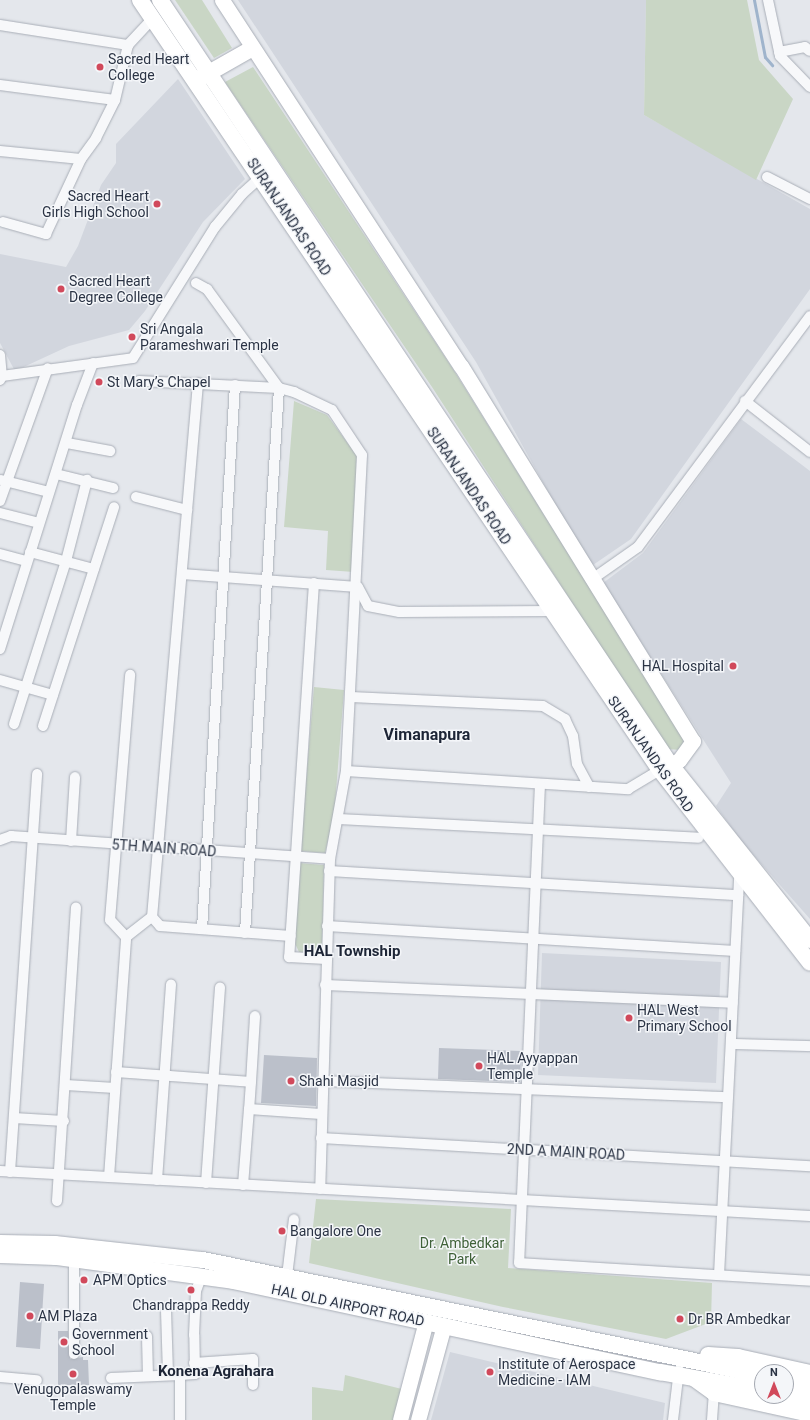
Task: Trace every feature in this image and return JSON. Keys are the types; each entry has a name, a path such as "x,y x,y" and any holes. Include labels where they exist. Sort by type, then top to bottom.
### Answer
{"main road":[{"name":"SURANJANDAS ROAD","path":"140,0 152,18 202,77 268,173 665,767"},
{"name":"SURANJANDAS ROAD","path":"160,0 202,77"},
{"path":"202,77 251,49"},
{"name":"SURANJANDAS ROAD","path":"268,173 553,611 665,767 745,873 810,963"},
{"name":"SURANJANDAS ROAD","path":"745,873 810,940"},
{"name":"HAL OLD AIRPORT ROAD","path":"5,1248 203,1260 286,1276 684,1370"},
{"name":"HAL OLD AIRPORT ROAD","path":"5,1248 74,1260 201,1277 684,1370"},
{"path":"684,1370 706,1355 738,1357 810,1373"},
{"path":"684,1370 754,1374"},
{"path":"684,1370 754,1388"},
{"path":"684,1370 714,1393 810,1414"},
{"path":"794,1383 810,1386"},
{"path":"794,1397 810,1400"}],"street":[{"path":"222,0 251,49 461,366 693,741 678,760 628,789 346,771"},
{"path":"768,0 779,52 810,86"},
{"path":"3,222 46,234 81,158 96,138 115,100 128,45 152,18"},
{"path":"0,25 128,45"},
{"path":"779,52 805,47 810,51"},
{"path":"0,85 115,100"},
{"path":"0,151 81,158"},
{"path":"0,355 1,378 48,368 133,358 215,228 242,194 268,173"},
{"path":"767,177 810,199"},
{"path":"196,282 206,289 279,388 245,932"},
{"path":"592,580 638,547 745,401 807,327 810,316"},
{"path":"0,649 49,492 67,443 77,405 93,363"},
{"path":"0,502 3,481 48,368"},
{"path":"139,380 279,388 332,410 362,455 358,587 346,771 340,819 330,860 329,871 320,1189"},
{"path":"198,383 152,917 160,926 291,936"},
{"path":"202,930 235,385"},
{"path":"745,401 810,452"},
{"path":"67,443 110,451"},
{"path":"56,474 87,480 113,488"},
{"path":"14,724 66,561 87,480"},
{"path":"3,481 49,492"},
{"path":"136,497 187,510"},
{"path":"43,726 114,507"},
{"path":"0,513 39,523"},
{"path":"0,554 66,561 94,569"},
{"path":"182,574 267,579 358,587"},
{"path":"314,583 289,957 326,959"},
{"path":"358,587 368,606 380,610 441,613 553,611"},
{"path":"109,1177 126,937 110,920 130,675"},
{"path":"0,680 53,695"},
{"path":"351,698 543,706 565,719 573,736 577,764 589,787"},
{"path":"37,774 35,838 14,1118 5,1171 810,1216"},
{"path":"71,841 75,777"},
{"path":"540,784 519,1263 810,1281"},
{"path":"340,819 698,838"},
{"name":"5TH MAIN ROAD","path":"0,840 11,836 330,860"},
{"path":"329,871 738,895"},
{"path":"719,1275 738,895 745,873"},
{"path":"57,1201 64,1121 76,908"},
{"path":"126,937 152,917"},
{"path":"327,926 736,951"},
{"path":"157,1180 171,984"},
{"path":"325,985 733,1002"},
{"path":"206,1183 220,987"},
{"path":"243,1185 255,1016"},
{"path":"731,1044 810,1046"},
{"path":"116,1072 250,1082"},
{"path":"323,1081 728,1097"},
{"path":"66,1084 115,1088"},
{"path":"249,1109 321,1114"},
{"path":"14,1118 64,1121"},
{"name":"2ND A MAIN ROAD","path":"321,1138 810,1166"},
{"path":"286,1276 294,1219"},
{"path":"74,1260 74,1354"},
{"path":"111,1378 195,1374 196,1291 201,1277"},
{"path":"166,1310 168,1376"},
{"path":"400,1420 426,1321"},
{"path":"418,1420 444,1325"},
{"path":"147,1336 148,1376"},
{"path":"194,1363 253,1358 253,1385"},
{"path":"673,1420 684,1370"},
{"path":"180,1375 180,1420"},
{"path":"0,1377 37,1380"},
{"path":"712,1420 714,1393"}],"shaded area":[{"path":"238,0 646,0 644,115 810,209 810,289 631,539 590,567 476,362"},
{"name":"Sacred Heart Girls High School","path":"178,79 245,179 203,222 145,311 129,330 69,346 15,371 0,343 0,254 66,267 78,246 101,185 116,163 116,144"},
{"name":"HAL Hospital","path":"741,419 810,471 810,919 741,841 716,806 731,783 603,583 643,553"},
{"name":"HAL West Primary School","path":"542,953 721,962 716,1083 538,1075"},
{"name":"Institute of Aerospace Medicine - IAM","path":"450,1352 665,1403 663,1420 431,1420"}],"green space":[{"path":"175,0 202,0 232,48 214,58"},
{"path":"646,0 747,0 759,60 793,99 756,180 644,115"},
{"path":"253,67 453,369 684,739 681,750 667,749 432,387 225,82"},
{"path":"294,401 327,415 357,456 354,572 326,570 328,531 284,527"},
{"path":"314,687 344,690 334,817 325,853 300,851"},
{"path":"299,863 324,865 322,956 299,952 292,937"},
{"name":"Dr. Ambedkar Park","path":"316,1199 511,1209 508,1268 712,1283 711,1322 666,1339 503,1307 309,1263"},
{"path":"345,1375 406,1390 397,1420 312,1420 312,1387 343,1391"}],"building":[{"name":"HAL Ayyappan Temple","path":"439,1048 521,1051 520,1082 438,1079"},
{"name":"Shahi Masjid","path":"264,1055 317,1058 316,1106 261,1103"},
{"name":"AM Plaza","path":"20,1282 44,1284 40,1349 16,1347"},
{"name":"Venugopalaswamy Temple","path":"58,1331 68,1331 70,1359 83,1357 83,1360 88,1360 89,1385 58,1385"}],"waterway":[{"path":"754,0 765,57 772,65"}],"place":[{"name":"Sacred Heart College","path":"100,67"},
{"name":"Sacred Heart Girls High School","path":"157,204"},
{"name":"Sacred Heart Degree College","path":"61,289"},
{"name":"Sri Angala Parameshwari Temple","path":"132,337"},
{"name":"St Mary’s Chapel","path":"99,382"},
{"name":"HAL Hospital","path":"733,666"},
{"name":"HAL West Primary School","path":"629,1018"},
{"name":"HAL Ayyappan Temple","path":"479,1066"},
{"name":"Shahi Masjid","path":"291,1081"},
{"name":"Bangalore One","path":"282,1231"},
{"name":"APM Optics","path":"84,1280"},
{"name":"Chandrappa Reddy","path":"191,1290"},
{"name":"AM Plaza","path":"30,1316"},
{"name":"Dr BR Ambedkar","path":"680,1319"},
{"name":"Government School","path":"64,1342"},
{"name":"Institute of Aerospace Medicine - IAM","path":"490,1372"},
{"name":"Venugopalaswamy Temple","path":"73,1374"}],"district":[{"name":"Vimanapura","path":"427,735"},
{"name":"HAL Township","path":"352,952"},
{"name":"Konena Agrahara","path":"216,1372"}]}
